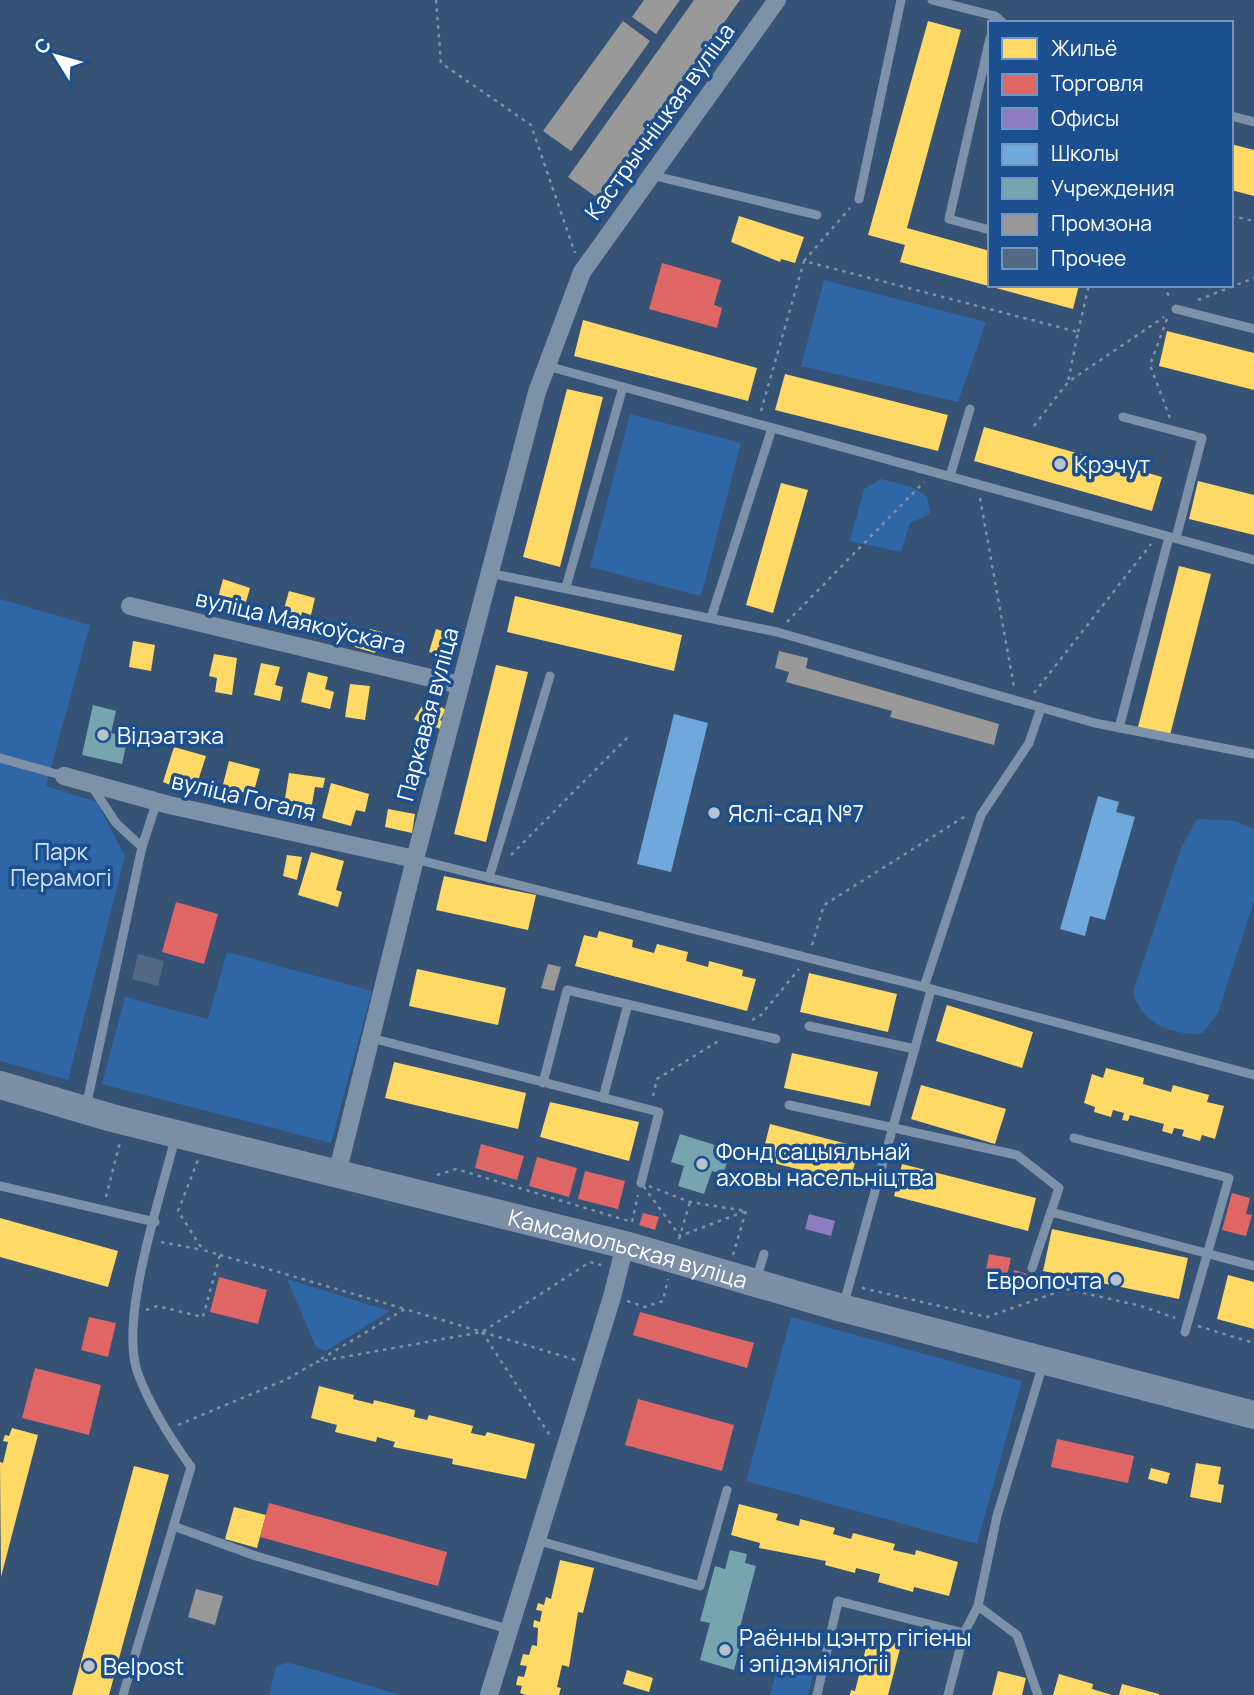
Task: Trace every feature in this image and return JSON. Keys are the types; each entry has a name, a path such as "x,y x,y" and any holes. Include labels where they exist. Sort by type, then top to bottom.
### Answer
{"main road":[{"name":"Камсамольская вуліца","path":"0,1085 176,1133 625,1245 677,1248 755,1283 846,1297 1045,1359 1254,1415"}],"street":[{"name":"Кастрычніцкая вуліца","path":"582,272 649,174 777,0"},
{"name":"Паркавая вуліца","path":"337,1174 415,859 537,392 582,272"},
{"name":"вуліца Маякоўскага","path":"130,606 460,685"},
{"name":"вуліца Гогаля","path":"64,776 156,801 415,859"},
{"path":"489,1695 592,1364 625,1245"}],"lane":[{"path":"859,199 901,0"},
{"path":"932,0 945,1 994,19"},
{"path":"988,47 949,219 988,229"},
{"path":"1233,117 1254,122"},
{"path":"649,174 817,215"},
{"path":"1176,309 1254,329"},
{"path":"547,366 1254,560"},
{"path":"566,587 623,387"},
{"path":"950,477 970,409"},
{"path":"1119,728 1202,438 1122,417"},
{"path":"711,618 772,428"},
{"path":"489,573 777,632 1119,728 1254,754"},
{"path":"488,878 550,676"},
{"path":"846,1297 915,1049 927,988 981,815 1029,743 1041,708"},
{"path":"0,758 64,776"},
{"path":"90,783 116,823 142,846"},
{"path":"86,1109 142,846 156,801"},
{"path":"415,859 927,988 1254,1075"},
{"path":"543,1083 567,990 776,1039"},
{"path":"603,1098 628,1004"},
{"path":"809,1026 915,1049"},
{"path":"371,1038 659,1112 641,1183"},
{"path":"789,1105 892,1130 1017,1155 1059,1188 1032,1268"},
{"path":"123,1695 176,1527 191,1467 165,1430 137,1373 133,1347 133,1314 176,1133"},
{"path":"1074,1138 1229,1178 1186,1328"},
{"path":"0,1186 155,1222"},
{"path":"1051,1212 1254,1266"},
{"path":"755,1283 764,1254"},
{"path":"948,1695 964,1633 978,1606 997,1516 1045,1359"},
{"path":"536,1540 700,1586 727,1490"},
{"path":"176,1527 256,1556 508,1629"},
{"path":"817,1695 838,1601 964,1633"},
{"path":"978,1606 1017,1635 1038,1695"}],"path":[{"path":"436,0 440,63 531,125 582,272"},
{"path":"758,424 804,261 859,199"},
{"path":"1233,216 1254,221"},
{"path":"804,261 1078,332"},
{"path":"1233,286 1254,278"},
{"path":"1068,382 1089,287"},
{"path":"1176,309 1231,287"},
{"path":"1034,426 1068,382 1169,313 1150,365 1175,430"},
{"path":"777,632 934,472"},
{"path":"978,484 1021,702"},
{"path":"1021,702 1159,534"},
{"path":"488,878 629,736"},
{"path":"103,1210 121,1137"},
{"path":"199,1158 178,1212 203,1250"},
{"path":"641,1183 690,1202 746,1211"},
{"path":"641,1183 677,1248"},
{"path":"316,1362 482,1332 590,1262 602,1265 609,1278 605,1295 645,1307 663,1301 690,1202"},
{"path":"677,1248 746,1211"},
{"path":"732,1258 746,1211"},
{"path":"150,1239 203,1250 592,1364"},
{"path":"133,1314 158,1306 203,1317 220,1255"},
{"path":"846,1297 987,1317 1066,1289 1141,1306 1186,1328 1254,1343"},
{"path":"165,1430 285,1380 405,1309"},
{"path":"482,1332 563,1455"}],"green space":[{"path":"824,280 986,322 958,402 801,366"},
{"path":"630,414 741,443 701,596 590,567"},
{"path":"881,479 912,487 927,497 930,514 910,523 901,552 850,541 864,489"},
{"name":"Парк Перамогі","path":"0,599 90,625 46,786 97,802 125,856 68,1080 0,1061"},
{"path":"1197,819 1235,821 1254,829 1254,901 1218,1013 1203,1033 1192,1034 1169,1030 1150,1019 1136,1002 1133,991 1181,848"},
{"path":"227,952 372,991 331,1143 102,1084 125,997 208,1019"},
{"path":"287,1279 390,1311 326,1351 316,1347"},
{"path":"791,1317 1022,1381 977,1544 746,1481"},
{"path":"779,1661 814,1671 808,1695 770,1695"},
{"path":"287,1662 401,1695 269,1695 276,1667"}],"building: Жильё":[{"path":"928,21 961,30 907,228 988,250 988,286 900,262 905,245 868,235"},
{"path":"1233,145 1254,150 1254,196 1233,191"},
{"path":"739,216 804,237 795,263 781,259 780,262 731,242"},
{"path":"992,287 1078,287 1073,309"},
{"path":"583,320 757,368 748,401 574,356"},
{"path":"1167,331 1254,353 1254,390 1159,366"},
{"path":"785,374 948,415 938,451 775,410"},
{"path":"567,389 603,397 560,567 523,557"},
{"path":"984,427 1162,477 1152,511 974,461"},
{"path":"1198,481 1254,495 1254,535 1189,519"},
{"path":"781,483 808,490 773,613 746,605"},
{"path":"1179,566 1211,574 1170,735 1138,727"},
{"path":"223,579 250,588 246,602 241,600 236,616 215,609"},
{"path":"289,591 315,598 311,615 302,612 298,628 280,623"},
{"path":"515,596 682,635 674,671 507,632"},
{"path":"370,629 382,632 375,653 355,647 357,634 367,636"},
{"path":"436,629 452,634 445,657 429,652"},
{"path":"133,641 155,645 151,671 129,667"},
{"path":"214,654 237,658 232,695 215,692 217,678 209,676"},
{"path":"261,663 280,667 275,685 283,687 280,701 254,695"},
{"path":"496,665 528,672 486,842 454,834"},
{"path":"308,672 328,677 325,689 334,692 330,709 301,702"},
{"path":"350,684 370,686 365,720 345,717"},
{"path":"427,698 446,710 440,720 443,722 440,729 436,727 429,737 422,732 426,726 414,719"},
{"path":"174,747 206,756 198,781 181,777 175,787 163,782"},
{"path":"229,761 260,769 253,795 238,791 236,800 220,796"},
{"path":"289,773 325,778 323,788 315,787 311,810 284,805"},
{"path":"331,783 369,794 365,812 356,810 351,826 322,818"},
{"path":"388,809 415,814 412,833 385,827"},
{"path":"311,852 344,861 336,890 342,892 338,907 298,895"},
{"path":"287,855 302,857 297,880 283,876"},
{"path":"444,876 536,895 528,930 436,910"},
{"path":"599,931 633,940 632,947 654,953 657,944 688,952 686,961 708,967 709,961 743,970 742,976 756,979 747,1011 575,966 584,935 597,938"},
{"path":"417,969 506,988 498,1025 409,1006"},
{"path":"809,973 897,994 888,1032 800,1012"},
{"path":"947,1005 1033,1032 1022,1068 936,1041"},
{"path":"792,1053 878,1072 870,1106 784,1088"},
{"path":"394,1062 526,1093 518,1129 385,1098"},
{"path":"1106,1068 1144,1078 1143,1084 1171,1092 1173,1085 1209,1095 1207,1102 1224,1106 1215,1139 1202,1135 1200,1141 1182,1136 1184,1130 1174,1128 1172,1134 1162,1131 1164,1124 1130,1115 1128,1121 1122,1120 1124,1113 1113,1110 1111,1117 1094,1112 1095,1107 1084,1103 1092,1074 1103,1078"},
{"path":"921,1085 1006,1109 995,1144 911,1119"},
{"path":"550,1102 639,1122 629,1161 540,1137"},
{"path":"770,1124 859,1147 850,1182 761,1160"},
{"path":"902,1164 1036,1198 1028,1231 894,1196"},
{"path":"0,1218 118,1251 108,1287 0,1257"},
{"path":"1052,1229 1188,1258 1179,1299 1043,1271"},
{"path":"1228,1275 1254,1282 1254,1329 1217,1319"},
{"path":"319,1386 354,1395 353,1399 373,1404 374,1400 415,1410 414,1417 427,1420 429,1415 473,1426 471,1433 485,1436 487,1432 535,1444 526,1479 452,1464 453,1459 393,1447 395,1442 377,1437 376,1442 335,1432 337,1425 311,1418"},
{"path":"12,1428 38,1435 1,1577 0,1462 3,1463 8,1442 3,1441 5,1435 9,1436"},
{"path":"1196,1463 1221,1467 1218,1484 1224,1485 1221,1503 1190,1497"},
{"path":"134,1466 169,1475 109,1695 72,1695"},
{"path":"1151,1468 1170,1473 1167,1484 1148,1479"},
{"path":"739,1504 778,1514 776,1520 799,1526 800,1519 835,1528 833,1534 851,1539 853,1533 895,1544 893,1550 915,1555 916,1550 958,1562 949,1596 914,1587 913,1592 878,1582 880,1574 856,1568 855,1573 825,1565 826,1561 759,1548 760,1543 731,1535"},
{"path":"234,1507 266,1515 257,1548 225,1539"},
{"path":"560,1560 594,1568 583,1613 578,1612 569,1667 562,1665 557,1687 561,1688 559,1695 526,1695 520,1693 522,1686 516,1685 518,1676 524,1677 527,1666 520,1665 523,1654 529,1655 532,1645 537,1646 538,1628 533,1627 534,1620 540,1622 542,1611 536,1610 538,1603 544,1605 546,1597 551,1599"},
{"path":"869,1636 901,1645 888,1695 850,1695 851,1690 855,1691"},
{"path":"627,1670 653,1678 649,1692 623,1684"},
{"path":"998,1671 1026,1678 1022,1695 992,1695"},
{"path":"1059,1674 1093,1684 1092,1689 1112,1695 1053,1695"},
{"path":"1122,1684 1159,1694 1159,1695 1119,1695"}],"building: Торговля":[{"path":"662,263 721,280 714,305 722,308 717,328 649,309"},
{"path":"176,902 218,914 204,964 162,952"},
{"path":"481,1144 524,1156 517,1180 475,1168"},
{"path":"537,1157 577,1168 569,1197 529,1186"},
{"path":"585,1171 625,1181 618,1209 578,1199"},
{"path":"1232,1193 1250,1198 1246,1214 1252,1215 1246,1236 1222,1230"},
{"path":"643,1213 659,1217 655,1230 639,1225"},
{"path":"989,1254 1011,1258 1007,1275 986,1270"},
{"path":"1014,1270 1037,1277 1033,1291 1010,1284"},
{"path":"219,1277 267,1290 258,1324 210,1312"},
{"path":"640,1312 754,1343 747,1368 633,1335"},
{"path":"89,1317 116,1323 108,1357 81,1350"},
{"path":"35,1368 101,1385 89,1435 22,1418"},
{"path":"638,1399 734,1425 722,1471 625,1445"},
{"path":"1057,1439 1134,1456 1128,1483 1051,1467"},
{"path":"269,1503 447,1552 438,1586 260,1537"}],"building: Офисы":[{"path":"809,1214 835,1221 831,1236 805,1229"}],"building: Школы":[{"path":"674,714 708,723 671,872 637,864"},
{"path":"1098,796 1119,802 1116,812 1135,817 1105,920 1090,916 1085,936 1060,929"}],"building: Учреждения":[{"name":"Відэатэка","path":"93,705 116,711 111,733 128,737 122,764 82,755"},
{"name":"Фонд сацыяльнай аховы насельніцтва","path":"680,1134 731,1150 723,1175 712,1171 704,1194 678,1186 684,1166 671,1162"},
{"path":"730,1550 747,1554 745,1563 756,1566 740,1627 745,1628 734,1670 700,1660 710,1623 700,1621 715,1566 725,1569"}],"building: Промзона":[{"path":"644,0 680,0 656,34 632,17"},
{"path":"694,0 740,0 599,199 568,177"},
{"path":"623,21 650,41 571,151 543,131"},
{"path":"779,651 808,658 806,668 999,724 994,745 890,717 892,711 786,682 789,672 775,668"},
{"path":"548,964 561,967 554,991 541,988"},
{"path":"196,1589 223,1596 215,1625 188,1617"}],"building: Прочее":[{"path":"138,954 164,961 158,986 132,979"}],"place":[{"name":"Крэчут","path":"1060,464"},
{"name":"Відэатэка","path":"103,735"},
{"name":"Яслі-сад №7","path":"714,813"},
{"name":"Фонд сацыяльнай аховы насельніцтва","path":"702,1164"},
{"name":"Европочта","path":"1116,1280"},
{"name":"Раённы цэнтр гігіены і эпідэміялогіі","path":"725,1650"},
{"name":"Belpost","path":"89,1666"}]}
